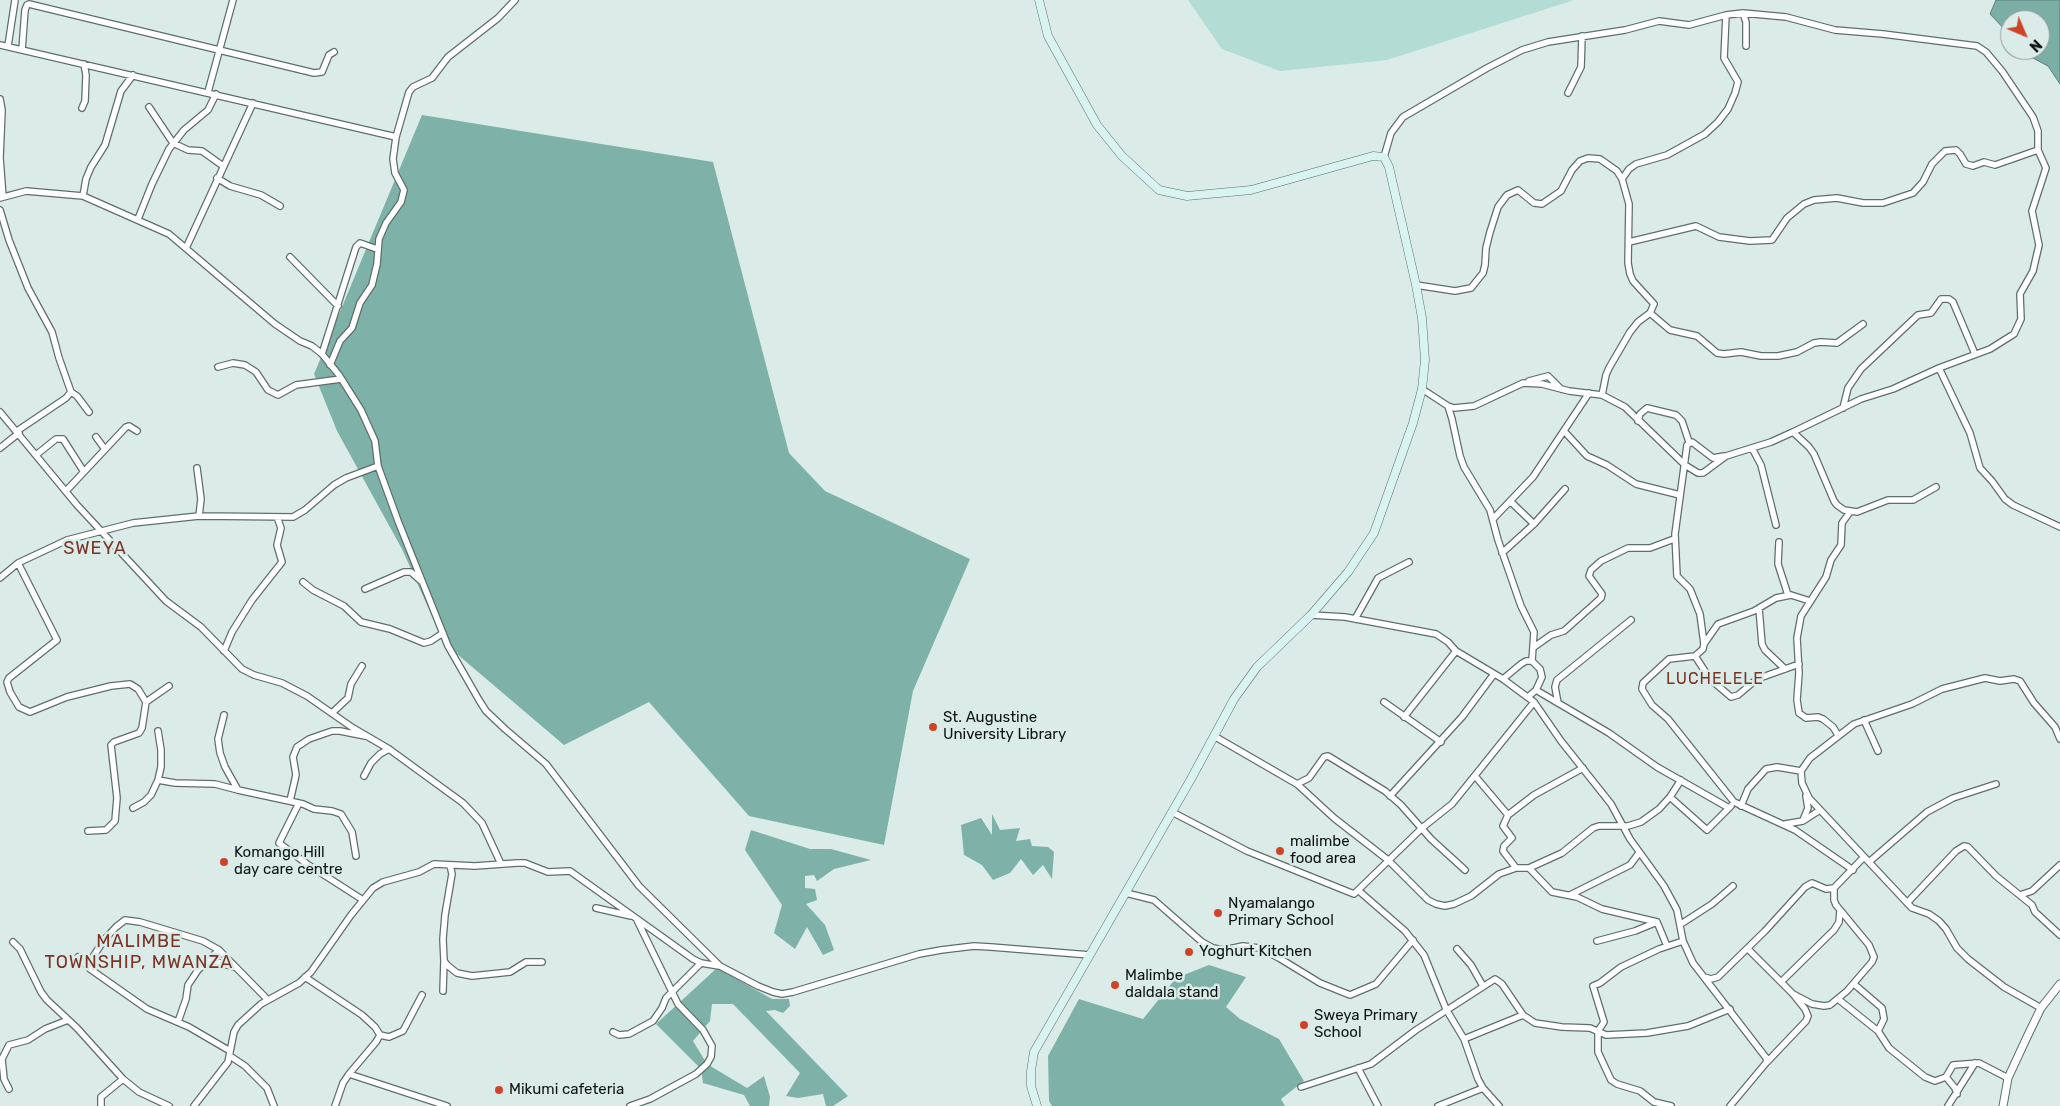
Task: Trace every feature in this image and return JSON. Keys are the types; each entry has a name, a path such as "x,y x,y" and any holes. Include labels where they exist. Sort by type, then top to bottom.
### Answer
{"main road":[{"path":"1037,1106 1032,1086 1031,1070 1034,1052 1250,674 1311,615 1352,566 1374,533 1413,423 1422,388 1424,347 1416,285 1389,167 1384,157 1373,156 1251,190 1186,196 1159,190 1122,156 1098,125 1048,36 1039,0"}],"street":[{"path":"8,46 15,0"},
{"path":"208,92 233,0"},
{"path":"330,365 340,340 352,328 360,303 372,285 377,264 377,249 382,231 398,209 403,196 403,185 393,166 396,137 406,100 413,87 432,78 448,57 498,18 515,0"},
{"path":"22,50 24,10 27,4 29,4 314,73 322,72 329,55 334,52"},
{"path":"1384,157 1391,133 1398,123 1410,113 1507,57 1537,45 1625,30 1659,21 1689,24 1743,13 1786,17 1835,30 1977,46 1986,52 2002,71 2033,117 2038,131 2038,150 2046,168 2032,211 2039,242 2033,272 2020,294 2020,324 2014,334 2006,340 1975,354 1893,388 1861,399 1793,432 1752,448 1713,458 1696,443 1689,442"},
{"path":"1743,13 1747,26 1746,46"},
{"path":"1622,179 1636,164 1676,151 1705,134 1728,109 1736,93 1738,82 1724,58 1726,15"},
{"path":"1568,93 1581,67 1582,36"},
{"path":"0,44 396,137"},
{"path":"82,108 85,101 86,75 84,64"},
{"path":"83,196 90,167 105,145 121,91 133,75"},
{"path":"138,219 163,160 173,143 184,130 208,110 216,94"},
{"path":"0,98 2,197 26,190 83,196 169,234 275,324 322,354 341,379 365,417 375,441 378,466 452,654 486,711 546,764 637,884 720,966 758,986 782,994 919,954 941,950 974,946 1090,955"},
{"path":"186,248 253,103"},
{"path":"149,108 173,143 188,150 202,151 223,166"},
{"path":"1629,242 1696,226 1720,238 1750,241 1772,240 1781,224 1795,210 1814,200 1837,198 1863,203 1883,203 1913,193 1923,182 1932,164 1945,151 1956,150 1966,164 1973,166 1984,162 1995,165 2038,150"},
{"path":"1416,285 1460,291 1476,284 1485,265 1486,248 1498,208 1503,199 1512,191 1518,190 1534,202 1542,204 1561,191 1578,163 1588,158 1600,159 1617,171 1622,179 1629,204 1630,274 1637,286 1653,302 1650,313 1638,322 1630,332 1606,375 1602,395"},
{"path":"217,178 230,186 261,196 280,206"},
{"path":"0,210 9,240 28,288 52,332 71,392 77,396 89,412"},
{"path":"1628,230 1640,239"},
{"path":"322,354 358,244 364,243 377,249"},
{"path":"290,256 338,306"},
{"path":"1843,408 1848,388 1864,365 1918,315 1931,312 1941,299 1949,299 1953,302 1975,354"},
{"path":"1650,313 1670,330 1697,336 1718,353 1740,352 1761,356 1778,356 1797,352 1821,342 1837,343 1863,324"},
{"path":"218,367 233,363 245,365 256,372 268,390 278,395 296,385 341,379"},
{"path":"1939,368 1970,433 1980,468 1992,481 2004,499 2012,505 2060,528"},
{"path":"1422,388 1454,408 1474,406 1523,383 1548,376 1561,389 1602,395 1625,406 1638,421 1685,465 1698,473 1703,473 1726,456"},
{"path":"0,448 18,432 66,398 71,392"},
{"path":"1493,519 1533,477 1589,393"},
{"path":"1448,406 1464,467 1486,503 1493,519 1502,552 1534,632 1532,661"},
{"path":"1638,421 1640,414 1647,408 1676,415 1682,421 1689,442 1686,451 1674,538 1677,576 1690,589 1700,614 1704,644"},
{"path":"0,412 101,531 166,601 201,627 246,672 294,688 367,736 389,748 463,802 482,823 500,864"},
{"path":"66,491 104,448 126,427 132,427 137,431"},
{"path":"1564,431 1587,456 1607,465 1636,484 1680,495"},
{"path":"1793,432 1809,446 1814,454 1837,505 1850,512 1866,509 1883,501 1913,500 1936,487"},
{"path":"96,437 104,448"},
{"path":"36,455 56,439 63,439 84,472"},
{"path":"1752,448 1761,465 1776,525"},
{"path":"0,577 18,563 67,540 150,520 229,515 288,518 298,515 334,485 378,466"},
{"path":"197,468 201,499 199,516"},
{"path":"1502,552 1534,524 1566,489"},
{"path":"1510,501 1534,524"},
{"path":"1838,735 1833,727 1823,719 1818,717 1806,718 1798,713 1799,664 1797,638 1798,624 1804,609 1826,577 1831,560 1841,546 1842,523 1850,512"},
{"path":"224,651 232,632 252,600 282,562 277,545 281,528 277,517"},
{"path":"1534,647 1551,635 1564,631 1602,598 1602,594 1589,576 1591,570 1601,561 1628,548 1650,548 1674,538"},
{"path":"1779,542 1778,564 1788,595"},
{"path":"1355,619 1378,578 1409,562"},
{"path":"18,563 57,640 9,678 7,682 10,692 19,707 30,712 67,697 111,686 130,684 138,689 146,702 142,728 139,733 114,742 112,745 117,798 115,822 106,830 88,830"},
{"path":"365,589 404,572 411,572 423,582"},
{"path":"303,582 313,590 344,606 357,620 363,623 390,629 424,643 431,642 444,633"},
{"path":"1810,601 1798,596 1788,595 1776,598 1759,608 1718,624 1704,644 1700,654 1669,659 1643,683 1642,689 1652,705 1668,719 1734,802 1802,834 1853,870"},
{"path":"1759,608 1764,650 1785,669"},
{"path":"1311,615 1355,619 1398,628 1428,631 1443,638 1456,652 1503,679 1534,702 1611,804 1622,826 1639,853 1664,886 1677,910 1683,941 1689,956 1765,1056 1767,1062"},
{"path":"1558,703 1555,694 1557,680 1631,620"},
{"path":"1404,717 1456,652"},
{"path":"1695,656 1710,680 1731,697 1738,695 1757,679 1799,664"},
{"path":"1503,679 1521,664 1526,661 1532,661 1540,669 1542,677 1536,690 1528,697"},
{"path":"332,712 348,698 351,684 362,666"},
{"path":"1390,796 1472,706 1494,674"},
{"path":"1803,821 1808,808 1801,771 1810,758 1854,724 1912,704 1942,689 1985,678 2000,681 2014,679 2022,684 2034,703 2054,727 2060,739"},
{"path":"146,702 169,686"},
{"path":"1536,690 1729,808"},
{"path":"1384,702 1441,742"},
{"path":"1172,812 1234,845 1290,870 1354,894 1422,828 1452,804 1534,702"},
{"path":"224,715 218,733 220,753 225,768 238,790"},
{"path":"1864,720 1878,751"},
{"path":"133,808 144,802 158,780 161,767 161,750 158,731"},
{"path":"290,801 296,775 293,757 297,747 309,739 332,731 367,736"},
{"path":"1214,736 1297,784 1334,818 1388,860 1428,900 1445,906 1465,899 1499,874 1516,868 1529,868 1562,854 1593,828 1599,826 1634,825 1649,817 1670,797 1681,780"},
{"path":"364,776 371,763 389,748"},
{"path":"1297,784 1309,778 1320,761 1328,756 1401,805 1465,870"},
{"path":"1741,806 1748,790 1766,769 1777,767 1801,771"},
{"path":"1516,868 1503,851 1504,846 1512,838 1503,826 1508,815 1534,795 1583,768"},
{"path":"1476,776 1508,815"},
{"path":"158,780 175,783 215,784 299,803 314,809 332,810 341,814 352,832 356,856"},
{"path":"1869,862 1927,812 1953,798 1996,784"},
{"path":"1804,791 1912,908 1929,914 1939,921 1957,948 1968,959 2004,987 2041,1008"},
{"path":"1670,797 1707,830 1734,802"},
{"path":"299,803 279,843 307,864 363,900"},
{"path":"1783,824 1803,821 1820,810"},
{"path":"1907,903 1956,851 1964,846 1968,847 1996,876 2032,905 2035,912 2060,935"},
{"path":"1570,895 1630,865 1639,853"},
{"path":"1704,977 1716,978 1748,949 1806,887 1812,883 1826,889 1834,888 1864,857"},
{"path":"194,1106 230,1054 234,1032 238,1025 268,1000 288,990 306,977 373,888 383,882 414,874 434,864 475,866 525,863 552,873 564,870 570,871 701,963 720,966"},
{"path":"443,992 443,939 452,874 450,865"},
{"path":"2020,895 2025,895 2038,886 2060,866"},
{"path":"1529,868 1552,892 1583,899 1602,909 1656,922"},
{"path":"1681,924 1712,904 1733,886"},
{"path":"2032,905 2034,892 2038,886"},
{"path":"1793,994 1818,1006 1830,1005 1838,1000 1854,984 1874,957 1869,945 1834,900 1834,888"},
{"path":"1359,891 1394,920 1413,940 1428,961 1446,1009 1464,1039 1483,1088 1499,1106"},
{"path":"1126,893 1154,900 1202,942 1213,948 1224,950 1243,946 1259,948 1320,983 1350,995 1376,984 1413,940"},
{"path":"596,908 635,917"},
{"path":"1781,982 1834,930 1839,922 1840,910"},
{"path":"630,1106 650,1099 696,1074 708,1064 711,1056 711,1043 703,1030 678,1004 635,917"},
{"path":"87,966 104,940 125,920 140,922 203,941 219,950 268,1000"},
{"path":"1597,941 1635,931 1656,922"},
{"path":"1656,922 1667,946"},
{"path":"1671,1106 1654,1102 1635,1088 1613,1082 1598,1052 1598,1031 1604,1024 1604,1018 1593,986 1621,967 1667,946 1683,941"},
{"path":"13,942 20,949 41,992 123,1079 139,1092 169,1106"},
{"path":"1730,1106 1767,1062 1807,1020 1806,1010 1793,994 1748,949"},
{"path":"178,1022 186,999 188,984 198,970 219,950"},
{"path":"1456,950 1471,965 1484,986"},
{"path":"78,957 87,966 148,1009 189,1027 230,1054 267,1088 274,1106"},
{"path":"210,960 234,967"},
{"path":"444,961 457,973 472,976 510,972 526,962 542,962"},
{"path":"613,1032 619,1035 629,1034 647,1024 656,1016 672,991 701,963"},
{"path":"306,977 362,1015 375,1027 380,1035 390,1038 403,1031 422,996"},
{"path":"1301,1087 1370,1064 1446,1009 1495,979 1498,979 1523,1015 1534,1023 1548,1026 1590,1028 1606,1035 1666,1031 1688,1026 1730,1009"},
{"path":"1854,984 1882,1008 1884,1019 1878,1031"},
{"path":"2003,1106 2008,1078 2041,1008 2060,984"},
{"path":"1838,1000 1878,1031 1889,1048 1925,1078 1932,1081 1946,1077 1953,1065 1975,1063 1982,1064 2008,1078"},
{"path":"1464,1039 1523,1015"},
{"path":"9,1089 4,1079 2,1059 9,1045 28,1040 45,1029 68,1020"},
{"path":"336,1105 343,1083 380,1035"},
{"path":"1948,1106 1975,1063"},
{"path":"1365,1079 1370,1064"},
{"path":"1358,1068 1378,1106"},
{"path":"349,1074 447,1106"},
{"path":"1946,1077 1954,1086 1957,1094"},
{"path":"101,1106 101,1097 123,1079"},
{"path":"1438,1106 1483,1088"},
{"path":"645,1106 650,1099"}],"shaded area":[{"path":"1188,0 1574,0 1387,60 1280,71 1222,49"},
{"path":"1996,0 2060,0 2060,84 2048,66 2037,60 2050,60 2050,10 2000,10 2000,25 1990,14"},
{"path":"422,115 713,162 789,453 825,491 970,559 913,691 884,845 749,816 649,702 564,745 444,643 402,549 337,431 314,374"},
{"path":"992,814 1000,830 1020,828 1016,841 1030,839 1032,846 1048,847 1054,852 1052,879 1043,865 1033,875 1021,859 1010,873 993,880 982,865 964,855 961,825 981,818 992,835"},
{"path":"751,830 810,849 831,849 871,860 834,869 817,881 814,875 805,876 805,888 815,889 817,900 806,904 825,925 834,950 823,955 807,927 795,949 774,933 782,905 745,850"},
{"path":"1209,965 1246,977 1226,1007 1240,1019 1279,1039 1304,1081 1281,1099 1285,1106 1052,1106 1049,1101 1048,1056 1079,999 1143,1019 1176,978"},
{"path":"717,968 772,999 789,999 790,1006 783,1013 775,1010 766,1011 848,1096 833,1106 826,1106 823,1094 798,1098 786,1096 800,1073 733,1004 712,1004 710,1021 693,1041 707,1064 747,1088 764,1076 770,1097 769,1106 750,1106 744,1095 703,1083 701,1069 656,1024"}],"place":[{"name":"St. Augustine University Library","path":"933,727"},
{"name":"malimbe food area","path":"1280,851"},
{"name":"Komango Hill day care centre","path":"224,862"},
{"name":"Nyamalango Primary School","path":"1218,913"},
{"name":"Yoghurt Kitchen","path":"1189,952"},
{"name":"Malimbe daldala stand","path":"1115,985"},
{"name":"Sweya Primary School","path":"1304,1025"},
{"name":"Mikumi cafeteria","path":"499,1090"}],"district":[{"name":"SWEYA","path":"95,549"},
{"name":"LUCHELELE","path":"1715,679"},
{"name":"MALIMBE TOWNSHIP, MWANZA","path":"139,952"}]}
